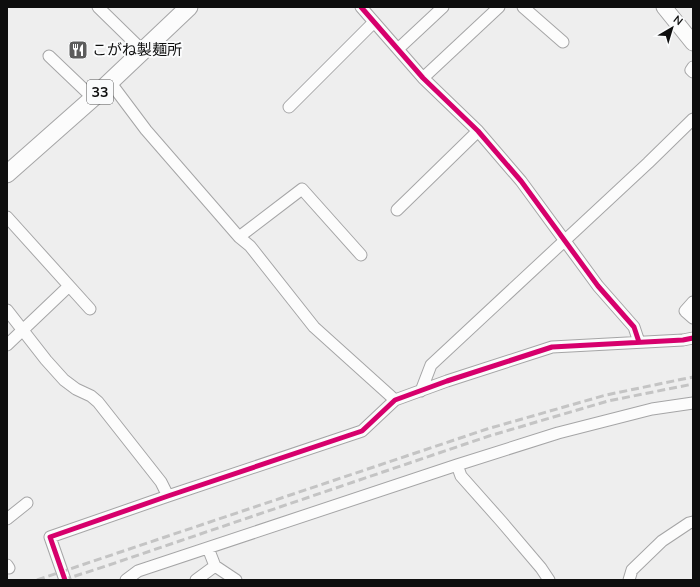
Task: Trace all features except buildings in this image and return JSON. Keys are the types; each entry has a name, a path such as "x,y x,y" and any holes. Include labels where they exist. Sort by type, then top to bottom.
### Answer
{"main road":[{"name":"33","path":"7,174 93,98 190,7"}],"street":[{"path":"98,7 134,40 143,51"},
{"path":"361,7 423,78 478,132 522,181 598,286 634,327 639,342"},
{"path":"398,49 443,7"},
{"path":"423,78 499,7"},
{"path":"523,7 563,42"},
{"path":"664,7 693,43"},
{"path":"289,107 374,22"},
{"path":"50,56 93,98"},
{"path":"693,67 691,70 693,72"},
{"path":"110,82 146,130 239,237 250,246 314,327 395,400"},
{"path":"421,391 431,365 648,163 693,119"},
{"path":"397,210 478,132"},
{"path":"239,237 302,189 361,255"},
{"path":"7,217 90,309"},
{"path":"7,345 69,286"},
{"path":"693,302 685,311 693,318"},
{"path":"7,310 22,331 64,380 76,389 92,396 98,402 162,482 168,496"},
{"path":"65,580 50,537 362,431 395,400 552,347 683,340 693,338"},
{"path":"126,580 138,571 458,464 558,433 652,409 693,402"},
{"path":"458,464 461,476 502,521 548,580"},
{"path":"7,520 27,503"},
{"path":"629,580 632,570 662,542 689,523 693,522"},
{"path":"208,548 215,566 236,580"},
{"path":"196,580 215,566"}],"railway":[{"path":"37,580 487,429 606,395 693,377"},
{"path":"63,580 489,436 608,401 693,384"}],"cycle path":[{"path":"361,7 423,78 478,131 521,181 598,286 634,327 639,342"},
{"path":"65,580 50,537 362,431 395,400 447,381 552,347 683,340 693,338"}],"place":[{"name":"こがね製麺所","path":"78,50"}]}
